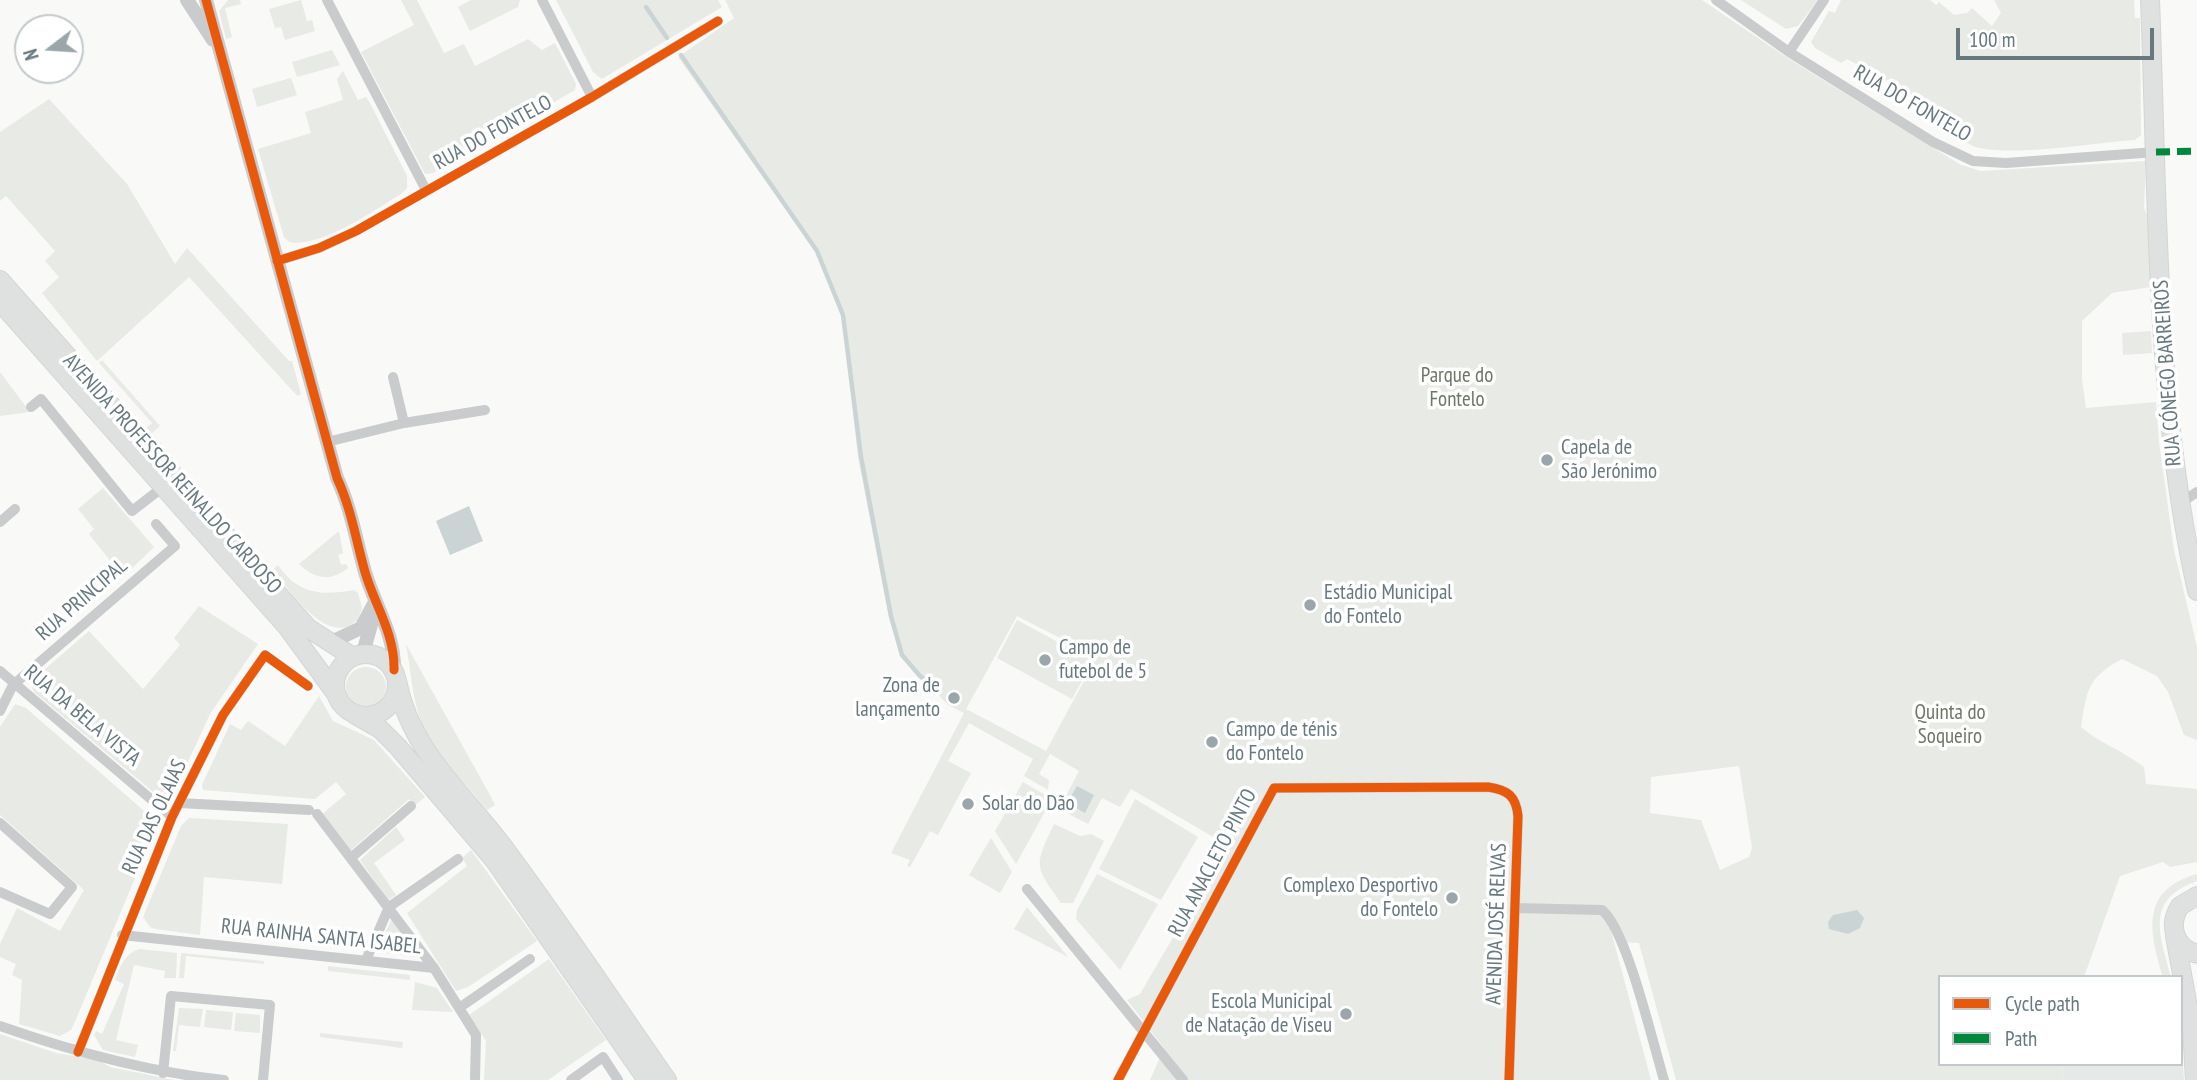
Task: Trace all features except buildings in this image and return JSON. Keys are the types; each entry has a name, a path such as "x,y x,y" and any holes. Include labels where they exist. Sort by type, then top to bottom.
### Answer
{"main road":[{"name":"RUA CÓNEGO BARREIROS","path":"2150,0 2167,396 2179,504 2197,591"},
{"name":"AVENIDA PROFESSOR REINALDO CARDOSO","path":"0,280 308,628 329,643 358,655"},
{"name":"AVENIDA PROFESSOR REINALDO CARDOSO","path":"0,302 292,633 337,695"},
{"path":"647,1080 495,861 398,747 380,729 354,714 337,695 337,675 358,655 379,657 395,676 402,708 424,750 507,851 667,1080"},
{"path":"354,714 363,716 381,712 394,699 395,676"},
{"path":"2183,975 2175,936 2176,913 2196,896"},
{"path":"2175,936 2184,948 2197,954"},
{"path":"2183,976 2188,1001 2195,1080"}],"street":[{"path":"222,55 190,4 206,0 222,55 327,442 375,602 395,649 395,676"},
{"path":"327,0 426,190"},
{"path":"542,0 592,97"},
{"name":"RUA DO FONTELO","path":"1716,0 1789,52 1933,142 1973,161 2006,163 2156,152"},
{"path":"1789,52 1824,0"},
{"name":"RUA DO FONTELO","path":"277,261 337,241 592,97 718,21"},
{"path":"393,377 404,423"},
{"path":"31,407 41,399 132,511 163,487"},
{"path":"327,442 404,423 485,410"},
{"path":"2179,504 2197,492"},
{"path":"0,522 15,509"},
{"name":"RUA PRINCIPAL","path":"0,711 13,685 175,546 156,524"},
{"path":"329,643 361,628 375,602"},
{"path":"358,655 375,602"},
{"name":"RUA DAS OLAIAS","path":"78,1052 122,935 172,817 223,715 265,655 308,686"},
{"name":"RUA DA BELA VISTA","path":"0,671 13,685 172,817"},
{"name":"AVENIDA JOSÉ RELVAS","path":"1489,787 1506,791 1514,797 1517,808 1510,1080"},
{"name":"RUA ANACLETO PINTO","path":"1143,1033 1274,788 1489,787"},
{"path":"180,803 313,812 352,857 434,968"},
{"path":"352,857 411,806"},
{"path":"0,823 72,887 50,914 0,892"},
{"path":"366,960 389,907 458,859"},
{"path":"1027,889 1183,1080"},
{"path":"1515,908 1602,910 1614,923 1626,953 1664,1080"},
{"name":"RUA RAINHA SANTA ISABEL","path":"122,935 434,968 476,1035 475,1080"},
{"path":"459,1008 530,959"},
{"path":"163,1073 171,996 270,1005 263,1080"},
{"path":"0,1026 78,1052 163,1073 225,1080"},
{"path":"1118,1080 1143,1033"},
{"path":"571,1080 603,1057 618,1080"}],"shaded area":[{"path":"469,506 483,541 450,555 436,521"},
{"path":"1077,786 1094,795 1085,813 1067,803"},
{"path":"1857,910 1864,918 1860,928 1848,934 1829,929 1828,922 1833,915"},
{"path":"2183,1064 2184,1080 2063,1080 2062,1066"}],"green space":[{"path":"228,0 240,0 241,4 225,8 232,37 226,39 219,11"},
{"path":"301,0 307,21 312,20 315,31 285,40 281,27 275,28 269,9"},
{"path":"401,0 417,0 444,53 464,44 475,66 528,39 542,50 555,43 576,84 575,90 433,173 425,174 361,52 414,25"},
{"path":"471,0 520,0 518,7 470,31 458,7"},
{"path":"556,0 718,0 722,7 602,79 593,72"},
{"name":"Parque do Fontelo","path":"725,0 1702,0 1789,59 1961,165 1981,171 2146,161 2144,208 2148,217 2151,287 2112,293 2082,321 2082,379 2086,408 2156,402 2174,550 2197,647 2197,740 2184,735 2168,692 2157,676 2122,659 2095,679 2087,694 2081,727 2144,767 2146,784 2197,789 2197,862 2170,867 2163,862 2120,876 2085,975 1938,975 1938,1066 2062,1066 2063,1080 1676,1080 1639,943 1621,942 1610,927 1651,1080 1150,1080 1164,1048 1127,1000 1140,994 1227,845 1131,789 1120,807 1102,798 1088,824 1059,809 1079,771 1050,754 1039,774 1049,780 1048,790 1024,776 1033,759 969,723 948,761 971,773 938,835 930,831 910,867 907,866 910,860 891,853 964,713 948,705 900,656 889,618 858,457 842,316 816,252 678,57 734,18","holes":["1017,616 1097,657 1046,751 966,709","1739,766 1752,848 1749,857 1720,870 1701,820 1650,813 1651,777"]},
{"path":"1741,0 1818,0 1798,26 1786,29"},
{"path":"1841,0 1930,0 1936,5 1939,2 1954,15 1967,13 1972,8 1992,26 2001,13 1994,0 2134,0 2135,18 2140,18 2141,135 2135,140 2036,150 1996,150 1972,146 1918,98 1847,59 1841,63 1815,48 1811,42 1829,11 1835,13"},
{"path":"332,50 340,65 297,77 292,62"},
{"path":"343,71 358,100 366,97 370,103 407,176 407,188 377,209 331,234 301,243 289,242 284,237 258,149 311,133 305,112 343,100 337,79"},
{"path":"291,78 297,95 257,107 252,89"},
{"path":"49,99 127,184 175,264 187,248 289,361 292,361 301,394 298,396 289,387 189,277 97,361 42,293 59,277 45,261 55,251 6,196 0,201 0,132"},
{"path":"2151,331 2152,353 2123,355 2122,333"},
{"path":"102,360 160,426 152,433 190,478 145,429 152,423 99,363"},
{"path":"0,372 30,412 0,416"},
{"path":"103,488 154,547 123,577 89,534 94,529 78,509"},
{"path":"339,531 343,553 338,555 341,565 346,564 348,568 335,575 323,577 311,573 299,564"},
{"path":"278,565 294,582 311,591 331,593 354,590 358,593 362,608 358,619 347,627 323,623 300,603 272,570"},
{"path":"199,606 258,644 210,714 174,792 169,796 158,796 34,692 30,682 89,631 143,689 180,645 174,638"},
{"name":"Campo de futebol de 5","path":"1017,620 1093,661 1072,699 997,658"},
{"path":"406,644 495,805 487,810 443,759 422,724"},
{"path":"366,667 380,673 386,687 380,701 366,707 352,701 346,687 352,673"},
{"path":"319,696 333,721 374,740 425,797 415,805 409,799 350,851 321,815 346,794 336,782 315,799 203,790 202,785 230,724 241,730 248,721 285,746"},
{"path":"15,704 26,708 158,823 74,1024 71,1030 60,1036 19,1024 22,980 12,975 16,964 0,957 0,944 17,908 60,931 84,890 0,815 0,727"},
{"path":"1023,782 1052,799 1016,864 995,831"},
{"path":"1135,799 1198,837 1161,900 1099,869"},
{"path":"189,818 288,824 282,884 204,877 200,935 155,929 150,927 143,917 181,826"},
{"path":"1054,824 1080,836 1091,834 1104,841 1073,903 1061,903 1046,881 1040,865 1040,857"},
{"path":"396,827 405,840 374,863 396,895 388,900 360,860"},
{"path":"991,838 1012,872 1000,893 969,875"},
{"path":"471,850 537,941 468,987 456,991 407,913 467,866 462,858"},
{"path":"1097,874 1158,904 1120,970 1076,919 1077,910"},
{"path":"2197,874 2197,881 2180,889 2169,898 2163,908 2160,933 2170,975 2162,975 2154,944 2153,914 2166,890"},
{"path":"1027,907 1068,957 1014,929"},
{"path":"392,919 417,957 375,952"},
{"path":"140,949 177,953 176,978 164,978 165,971 134,965 116,1040 138,1045 135,1057 103,1050 94,1035 96,1031 102,1034 124,984 115,980 121,965 130,954"},
{"path":"181,953 264,961 264,964 186,956 184,978 179,978"},
{"path":"549,959 606,1040 548,1080 484,1080 486,1041 469,1015"},
{"path":"328,966 410,975 410,980 328,971"},
{"path":"415,982 437,988 453,1012 412,1010"},
{"path":"179,1008 203,1009 200,1027 179,1025 176,1051 173,1051"},
{"path":"206,1010 233,1012 231,1030 204,1027"},
{"path":"236,1013 260,1015 260,1033 234,1031"},
{"path":"320,1033 403,1042 402,1048 320,1037"},
{"path":"0,1034 56,1053 98,1060 110,1067 174,1080 0,1080"}],"waterway":[{"path":"646,7 667,38"},
{"path":"681,55 817,251 843,315 861,457 891,616 902,655 920,676 937,690"}],"marked path":[{"path":"2156,152 2197,151"}],"cycle path":[{"path":"206,0 337,478 350,512 365,572 388,632 394,670"},
{"path":"277,261 319,248 356,231 592,97 718,21"},
{"path":"78,1052 172,817 223,715 265,655 308,686"},
{"path":"1118,1080 1274,788 1488,787 1510,795 1518,816 1509,1080"}],"place":[{"name":"Capela de São Jerónimo","path":"1547,460"},
{"name":"Estádio Municipal do Fontelo","path":"1310,605"},
{"name":"Campo de futebol de 5","path":"1045,660"},
{"name":"Zona de lançamento","path":"954,698"},
{"name":"Campo de ténis do Fontelo","path":"1212,742"},
{"name":"Solar do Dão","path":"968,804"},
{"name":"Complexo Desportivo do Fontelo","path":"1452,898"},
{"name":"Escola Municipal de Natação de Viseu","path":"1346,1014"}],"park label":[{"name":"Quinta do Soqueiro","path":"1950,725"}]}
